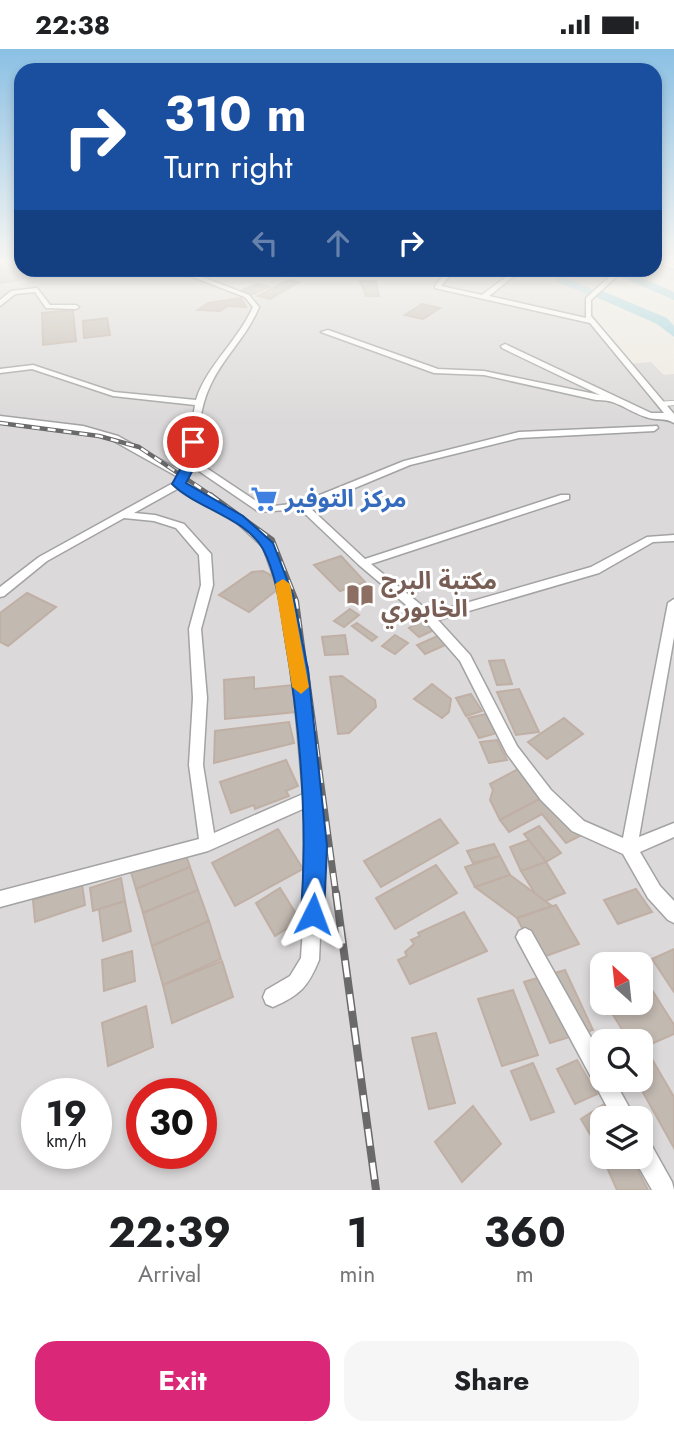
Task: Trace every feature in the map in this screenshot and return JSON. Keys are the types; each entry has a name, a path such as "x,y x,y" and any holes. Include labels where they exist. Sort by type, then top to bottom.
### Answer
{"street":[{"path":"0,593 43,559 182,481 191,462 199,403 210,377 232,352 252,315"},
{"path":"566,315 592,321"},
{"path":"590,315 673,418"},
{"path":"325,332 437,371 484,373 596,398 612,397"},
{"path":"505,346 650,416 673,418"},
{"path":"0,371 33,367 113,394 199,403"},
{"path":"0,419 83,429 116,438 239,519 268,546 279,572 299,670 309,799 316,846 310,960 297,983 273,997"},
{"path":"191,462 263,510 302,506 407,463 519,435 654,428"},
{"path":"363,563 565,497"},
{"path":"302,506 363,563 429,618 465,658 512,750 547,795 578,826 629,849 654,893 674,914"},
{"path":"121,515 155,518 180,526 205,554 207,585 195,629 200,698 197,765 208,844"},
{"path":"429,618 595,570 651,540 674,538"},
{"path":"629,849 674,603"},
{"path":"0,899 208,844 309,799"},
{"path":"629,849 674,830"},
{"path":"525,937 590,1055"},
{"path":"652,1169 664,1190"}],"lane":[{"path":"661,404 674,403"}],"shaded area":[{"path":"0,315 593,315 628,364 651,362 664,375 674,374 674,1190 0,1190"}],"building":[{"path":"42,315 74,315 76,341 43,345"},
{"path":"406,315 429,315 423,319"},
{"path":"107,318 110,335 84,338 83,321"},
{"path":"341,556 365,582 340,591 314,565"},
{"path":"263,571 280,580 282,586 249,612 219,595 252,572"},
{"path":"27,593 56,607 8,646 0,642 0,613"},
{"path":"350,609 359,615 344,627 334,621"},
{"path":"423,620 434,630 419,637 409,628"},
{"path":"357,623 377,637 372,641 352,626"},
{"path":"442,634 450,643 425,654 417,645"},
{"path":"345,635 348,654 325,655 322,637"},
{"path":"395,635 408,643 395,654 382,646"},
{"path":"504,660 512,684 497,685 489,661"},
{"path":"342,676 375,700 376,707 349,733 338,734 330,677"},
{"path":"254,677 254,689 293,685 296,712 225,719 224,680"},
{"path":"432,684 451,699 449,712 442,718 414,699"},
{"path":"519,689 539,732 516,735 497,692"},
{"path":"471,694 482,711 466,716 456,698"},
{"path":"486,714 497,733 479,738 468,718"},
{"path":"564,718 583,734 547,759 528,742"},
{"path":"289,722 294,743 214,763 215,731"},
{"path":"497,740 507,760 489,763 480,742"},
{"path":"286,760 298,786 286,791 289,796 255,809 254,805 231,813 220,782"},
{"path":"520,768 547,795 500,820 490,800 493,790 490,784"},
{"path":"547,795 582,835 566,843 542,814 509,832 500,820"},
{"path":"440,819 458,843 381,887 364,861"},
{"path":"539,826 561,853 546,862 524,834"},
{"path":"278,829 303,869 235,906 212,863"},
{"path":"529,840 546,862 521,871 510,847"},
{"path":"182,844 190,867 136,889 129,865"},
{"path":"494,844 500,856 473,863 467,851"},
{"path":"500,856 510,875 475,887 465,867"},
{"path":"546,862 565,893 541,903 521,871"},
{"path":"436,865 457,893 395,929 376,898"},
{"path":"190,867 198,890 143,913 136,889"},
{"path":"510,875 552,906 517,918 475,887"},
{"path":"121,878 125,901 93,911 90,888"},
{"path":"82,884 85,905 35,922 33,900"},
{"path":"280,888 300,920 275,936 256,903"},
{"path":"636,889 652,912 618,924 604,900"},
{"path":"198,890 209,921 152,946 143,913"},
{"path":"125,901 131,931 103,941 99,909"},
{"path":"556,905 579,944 538,959 517,918"},
{"path":"464,912 487,951 410,984 398,960 407,956 405,952 414,944 411,940 420,936 418,933"},
{"path":"209,921 221,959 163,985 152,946"},
{"path":"674,949 674,992 653,960"},
{"path":"132,951 135,981 104,991 102,960"},
{"path":"222,961 233,997 172,1023 163,985"},
{"path":"565,970 593,1029 550,1043 524,982"},
{"path":"513,990 538,1055 502,1066 478,999"},
{"path":"653,992 674,1025 674,1034 653,1043 653,1029 622,1029 613,1015 653,1015"},
{"path":"146,1006 153,1047 108,1066 102,1023"},
{"path":"436,1033 455,1103 429,1109 412,1038"},
{"path":"577,1060 590,1082 590,1092 597,1094 575,1104 557,1069"},
{"path":"653,1061 674,1097 674,1148 653,1106 643,1092 653,1092"},
{"path":"533,1063 554,1112 531,1120 511,1071"},
{"path":"473,1106 501,1144 462,1182 435,1142"},
{"path":"590,1113 590,1134 581,1119"},
{"path":"608,1169 637,1169 648,1190 617,1190"}],"waterway":[{"path":"649,315 662,321 674,333"}],"railway":[{"path":"0,423 99,436 139,447 212,496"},
{"path":"210,495 272,540 296,601 305,669"},
{"path":"305,667 336,895"},
{"path":"336,893 376,1190"}],"slow traffic":[{"path":"283,584 301,687"}],"place":[{"name":"مركز التوفير","path":"264,499"},
{"name":"مكتبة البرج الخابوري","path":"360,595"}],"route":[{"path":"193,442 191,462 179,484 239,519 268,546 286,595 299,670 309,799 316,846 313,914"}]}
